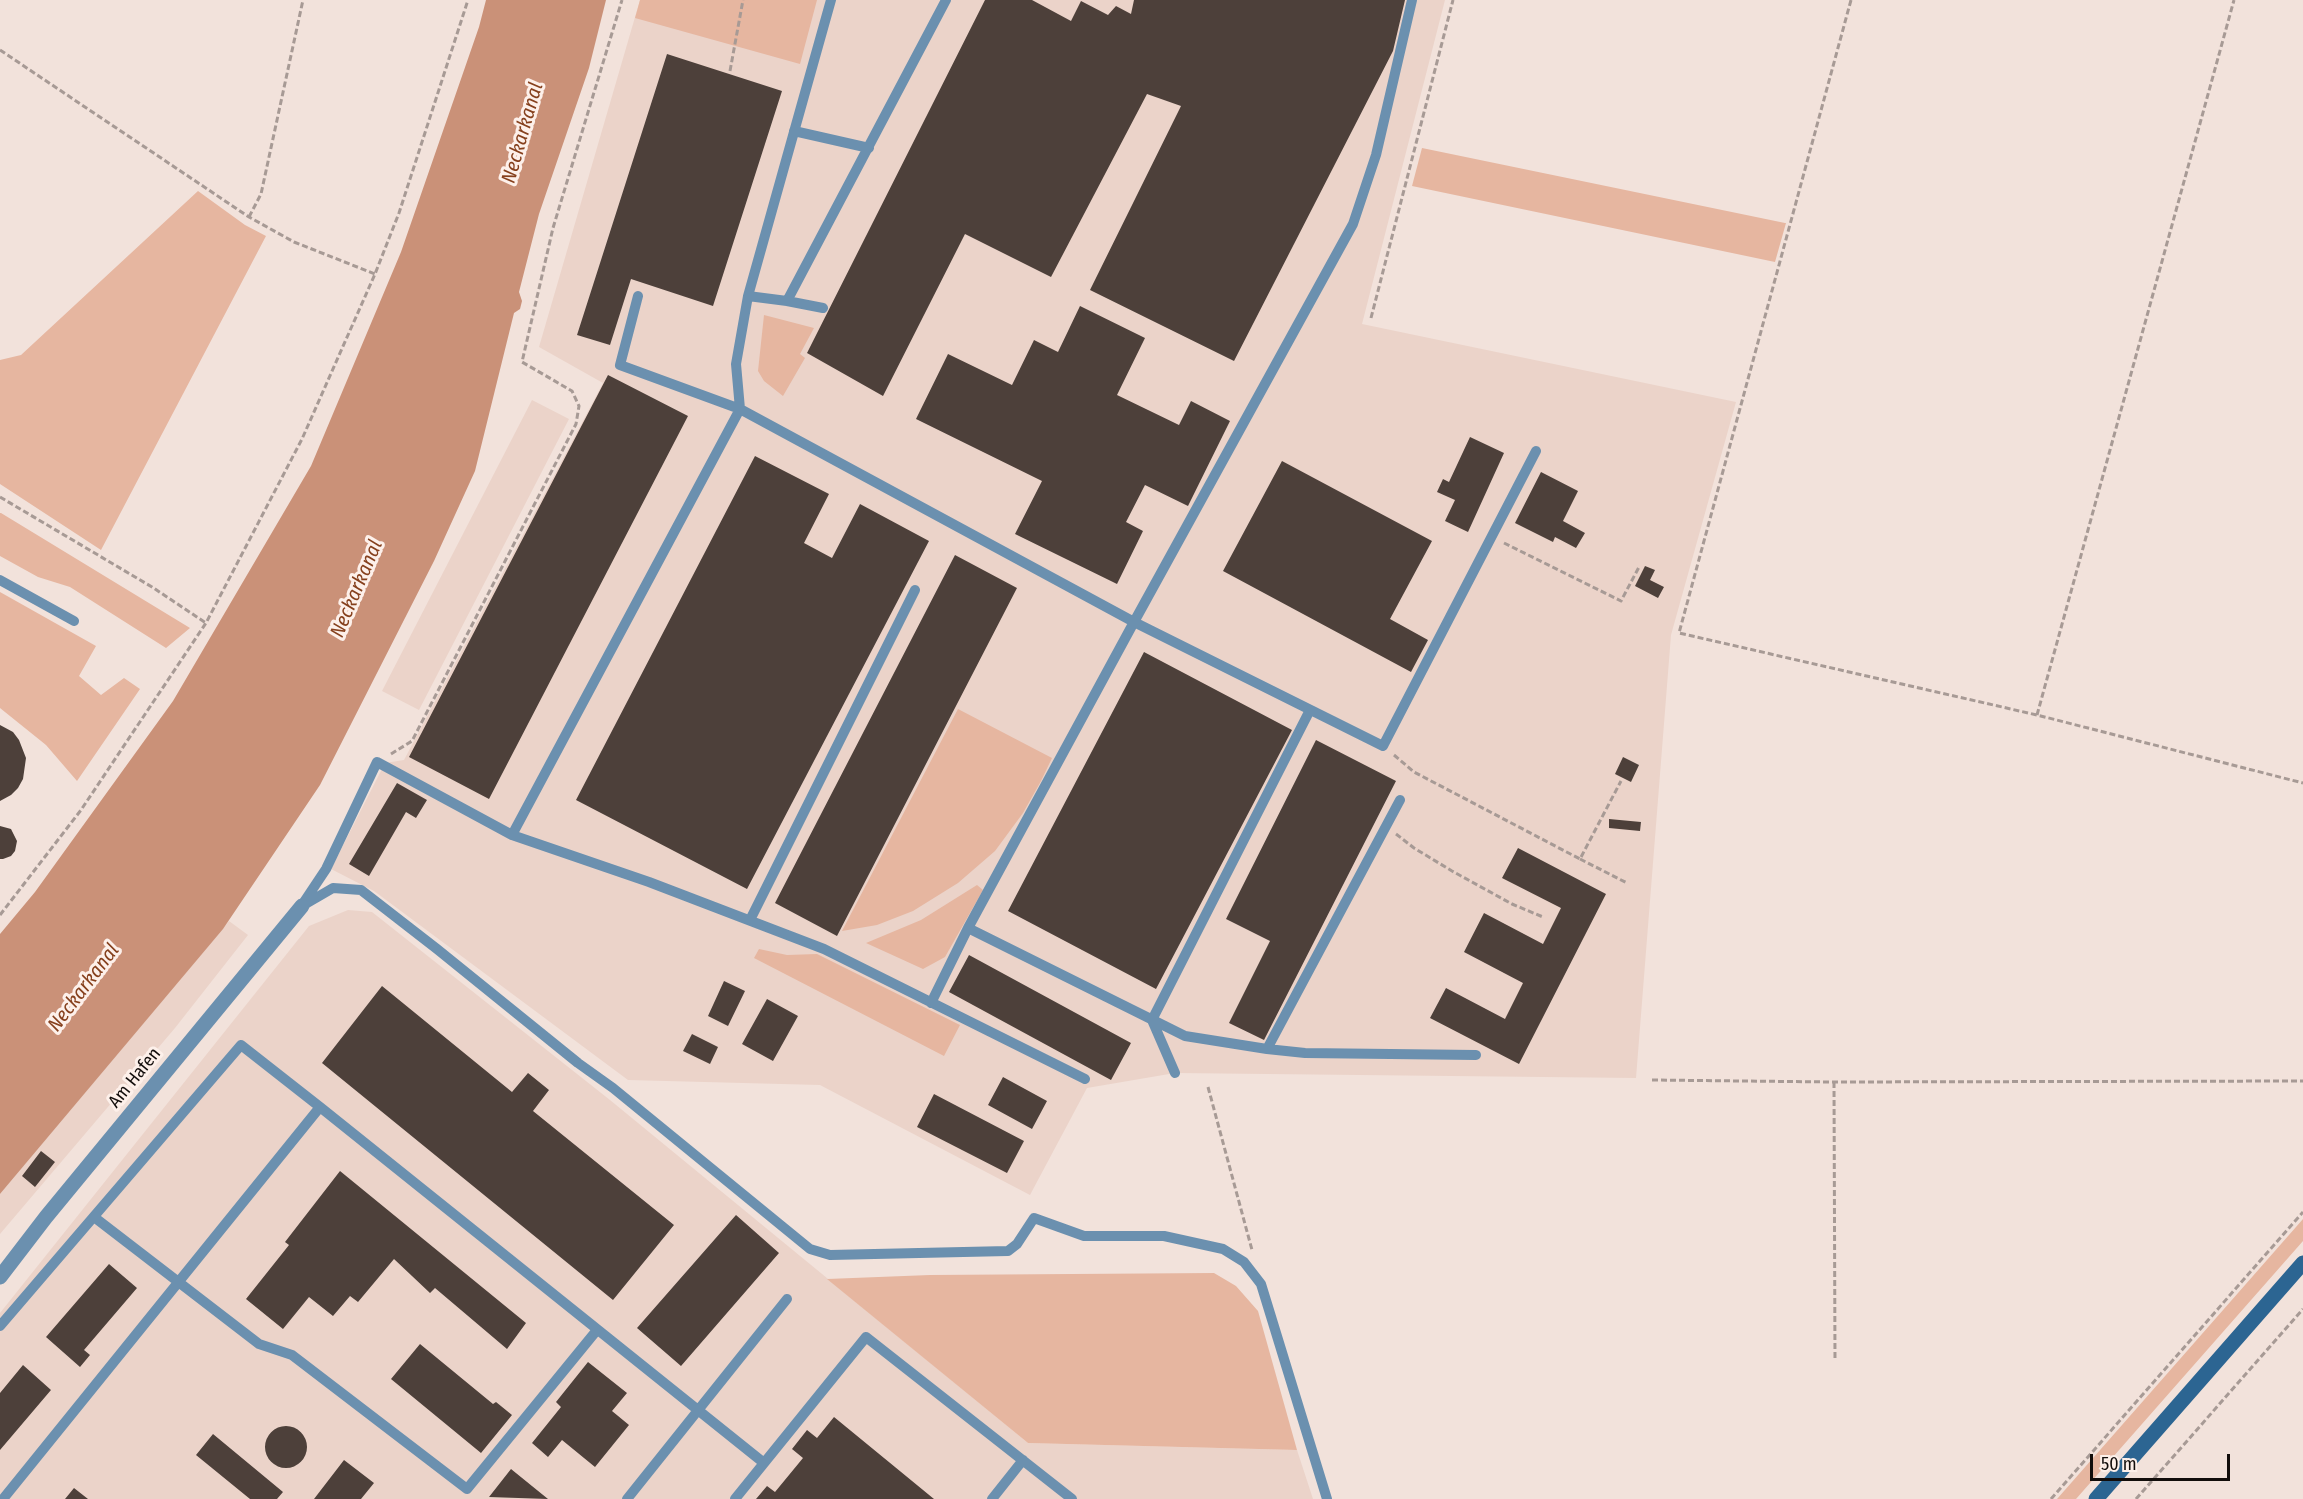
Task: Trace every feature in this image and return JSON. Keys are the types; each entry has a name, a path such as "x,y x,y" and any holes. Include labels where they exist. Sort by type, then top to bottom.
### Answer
{"main road":[{"path":"2096,1499 2303,1263"}],"street":[{"name":"Am Hafen","path":"0,1277 46,1217 302,906"}],"lane":[{"path":"512,835 740,409 736,364 748,296 831,0"},
{"path":"787,301 946,0"},
{"path":"931,1002 968,928 1353,224 1376,155 1412,0"},
{"path":"794,131 869,148"},
{"path":"638,296 620,365 740,409 1134,622 1383,746 1536,451"},
{"path":"748,296 823,308"},
{"path":"0,580 74,621"},
{"path":"750,920 915,590"},
{"path":"1152,1020 1310,710"},
{"path":"377,762 512,835 649,882 824,949 1085,1079"},
{"name":"Am Hafen","path":"302,906 326,869 377,762"},
{"path":"1267,1049 1400,800"},
{"name":"Am Hafen","path":"302,906 333,888 361,890 578,1063 621,1094 810,1249 830,1255 1008,1251 1017,1244 1034,1218 1084,1236 1164,1236 1223,1249 1244,1262 1261,1284"},
{"path":"968,928 1185,1036 1305,1053 1476,1055"},
{"path":"1152,1020 1175,1073"},
{"path":"0,1326 242,1045 764,1463"},
{"path":"3,1499 320,1107"},
{"path":"94,1217 259,1344 292,1355 467,1494 597,1330"},
{"path":"1261,1284 1327,1499"},
{"path":"627,1499 787,1299"},
{"path":"735,1499 866,1337 1072,1499"},
{"path":"992,1499 1023,1460"}],"path":[{"path":"249,217 261,194 303,0"},
{"path":"0,915 81,810 206,623 302,439 375,274 399,213 468,0"},
{"path":"377,762 412,741 576,424 579,405 572,392 522,362 553,228 622,0"},
{"path":"730,71 743,0"},
{"path":"1371,318 1453,0"},
{"path":"1851,0 1679,633 2037,715 2303,783"},
{"path":"2037,715 2234,0"},
{"path":"0,50 249,217 294,242 375,274"},
{"path":"0,497 152,587 206,623"},
{"path":"1490,536 1621,601 1639,567"},
{"path":"1383,746 1414,772 1627,883"},
{"path":"1580,859 1621,781"},
{"path":"1386,826 1414,848 1452,871 1543,917"},
{"path":"1652,1080 2303,1081"},
{"path":"1834,1082 1835,1361"},
{"path":"1208,1087 1261,1284"},
{"path":"2051,1499 2303,1212"},
{"path":"2136,1499 2303,1309"}],"shaded area":[{"path":"640,0 1445,0 1362,324 1736,402 1671,635 1636,1078 1175,1073 1087,1088 1030,1195 820,1085 628,1080 374,891 331,869 385,763 404,760 603,383 539,347"},
{"path":"640,0 817,0 800,64 635,18"},
{"path":"1422,148 1786,223 1775,262 1412,186"},
{"path":"198,191 245,225 266,236 101,550 0,484 0,360 21,355"},
{"path":"764,315 814,328 800,354 805,358 783,396 764,381 758,371"},
{"path":"532,400 569,419 419,710 382,691"},
{"path":"0,513 190,628 166,648 70,587 38,577 0,556"},
{"path":"0,592 96,646 79,676 101,695 124,678 140,689 77,781 46,745 0,708"},
{"path":"958,709 1052,758 1041,781 1023,813 995,851 958,883 913,911 877,925 842,931"},
{"path":"977,885 983,890 945,957 923,969 866,943 921,920"},
{"path":"348,910 372,912 610,1100 1028,1443 1297,1450 1313,1499 0,1499 0,1313 309,926"},
{"path":"229,921 248,935 175,1028 0,1234 0,1194"},
{"path":"759,949 787,955 817,954 960,1025 944,1056 754,958"},
{"path":"2303,1219 2303,1241 2076,1499 2057,1499"},
{"path":"1214,1273 1236,1286 1258,1311 1297,1450 1028,1443 827,1279 930,1275"}],"water":[{"name":"Neckarkanal","path":"486,0 606,0 589,68 539,214 519,292 522,301 520,309 514,313 475,471 434,561 320,785 223,929 0,1194 0,934 35,892 173,701 311,466 401,252 479,27"}],"building":[{"path":"985,0 1032,0 1071,21 1081,1 1108,15 1116,6 1131,14 1134,0 1405,0 1393,51 1234,361 1090,290 1181,106 1147,94 1051,277 965,234 883,396 807,353"},
{"path":"667,54 782,91 713,306 631,279 610,345 577,335"},
{"path":"1080,306 1145,338 1117,395 1179,425 1191,401 1230,421 1188,506 1145,485 1126,522 1143,531 1117,584 1015,534 1042,481 916,419 948,354 1012,385 1034,340 1058,352"},
{"path":"608,375 688,416 489,799 409,757"},
{"path":"1470,437 1504,453 1468,532 1445,521 1455,500 1437,492 1443,479 1449,482"},
{"path":"755,456 829,494 804,543 832,558 860,504 929,541 747,889 576,800"},
{"path":"1282,461 1432,541 1390,619 1428,640 1411,672 1223,571"},
{"path":"1541,472 1578,491 1563,521 1585,533 1576,548 1555,537 1553,542 1515,523"},
{"path":"955,555 1017,588 837,936 775,903"},
{"path":"1645,566 1655,570 1650,580 1664,587 1658,598 1635,586"},
{"path":"1144,652 1292,730 1156,989 1008,911"},
{"path":"0,725 13,732 26,758 23,779 18,788 0,801"},
{"path":"1316,740 1396,781 1264,1040 1229,1023 1270,941 1226,919"},
{"path":"1623,757 1639,765 1631,782 1615,774"},
{"path":"397,783 427,800 416,818 406,812 369,876 349,864"},
{"path":"1609,819 1641,822 1640,831 1609,828"},
{"path":"0,826 11,829 17,841 15,851 11,856 3,859 0,859"},
{"path":"1518,848 1606,894 1519,1064 1430,1018 1446,988 1505,1019 1523,983 1464,952 1484,913 1543,944 1561,908 1502,878"},
{"path":"969,955 1131,1043 1111,1080 949,992"},
{"path":"724,981 745,991 728,1026 708,1016"},
{"path":"382,986 512,1092 528,1073 549,1090 533,1111 674,1225 613,1300 322,1063"},
{"path":"767,999 798,1016 773,1061 742,1044"},
{"path":"692,1034 718,1047 710,1064 683,1051"},
{"path":"1003,1077 1047,1101 1032,1129 988,1105"},
{"path":"934,1094 1024,1141 1007,1173 917,1127"},
{"path":"41,1151 55,1162 35,1187 22,1176"},
{"path":"340,1171 526,1323 507,1349 435,1288 430,1293 394,1259 358,1302 350,1296 333,1316 309,1297 283,1329 246,1299 289,1245 285,1242"},
{"path":"736,1215 779,1253 681,1366 637,1328"},
{"path":"109,1264 137,1288 84,1350 90,1355 80,1367 46,1337"},
{"path":"420,1344 493,1404 496,1402 512,1415 481,1453 391,1379"},
{"path":"588,1362 627,1393 612,1411 629,1425 595,1467 562,1440 548,1457 532,1443 561,1407 556,1402"},
{"path":"23,1365 51,1390 0,1450 0,1393"},
{"path":"834,1417 934,1499 756,1499 767,1486 775,1492 803,1458 792,1449 807,1430 817,1438"},
{"path":"286,1426 294,1427 301,1432 306,1439 306,1455 301,1462 294,1467 286,1468 278,1467 271,1462 266,1455 265,1447 266,1439 271,1432 278,1427"},
{"path":"213,1434 283,1492 277,1499 250,1499 196,1455"},
{"path":"344,1460 374,1483 361,1499 314,1499"},
{"path":"511,1469 548,1499 489,1497"},
{"path":"74,1488 88,1499 65,1499"}]}
